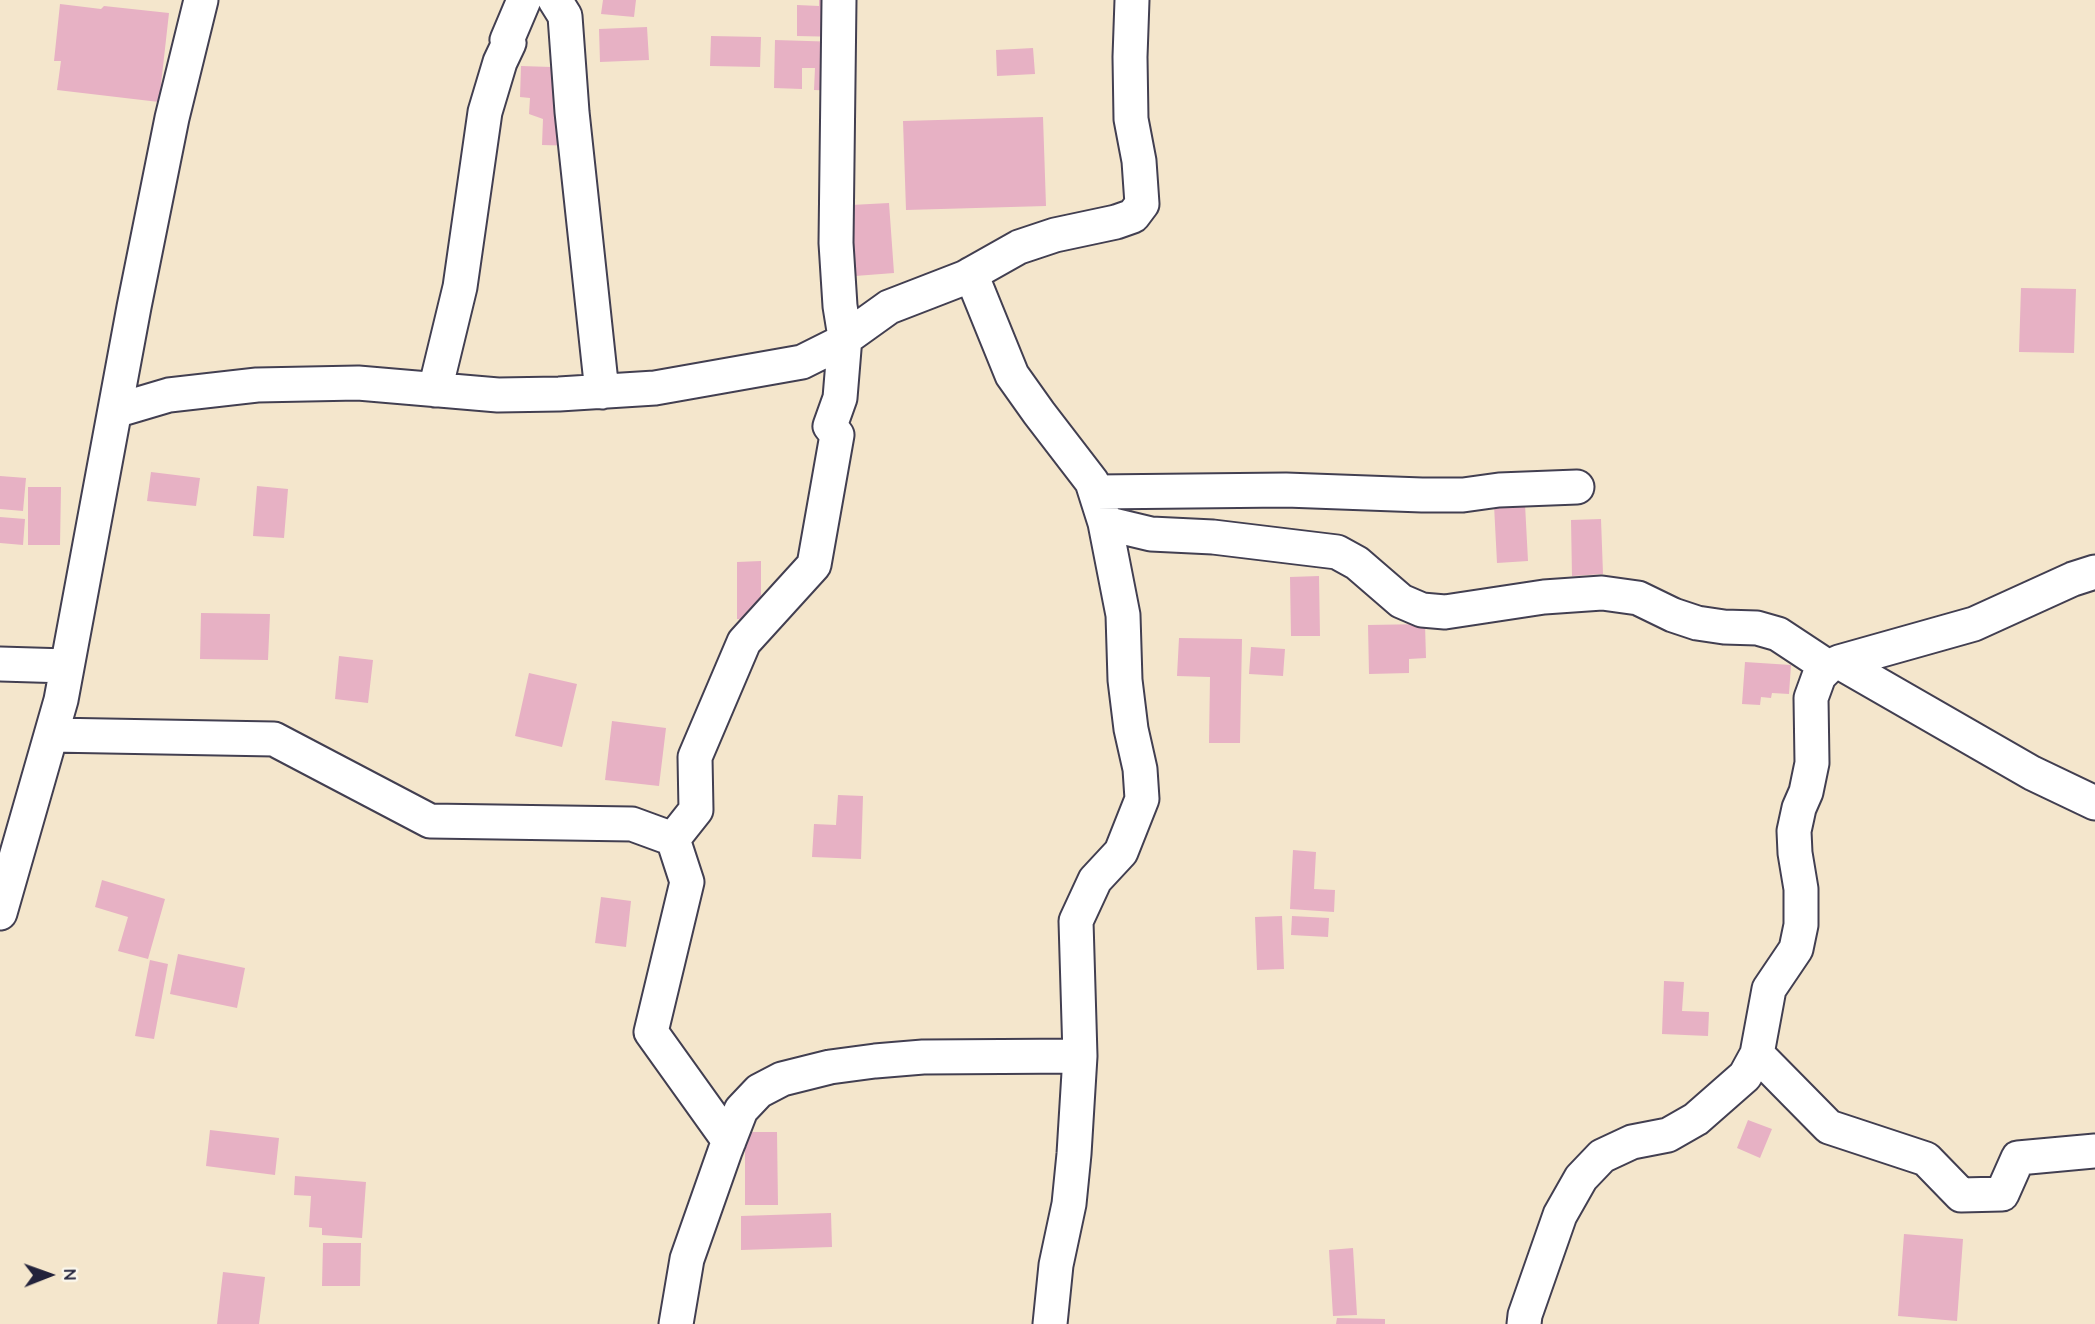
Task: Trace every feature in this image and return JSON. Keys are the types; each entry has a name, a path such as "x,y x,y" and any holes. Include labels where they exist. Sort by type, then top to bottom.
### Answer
{"street":[{"path":"0,913 61,700 134,307 172,118 201,0"},
{"path":"435,390 460,287 485,112 500,62 509,43 507,40 524,0"},
{"path":"555,0 565,16 572,112 602,392"},
{"path":"673,839 696,810 695,758 744,642 814,565 837,435 830,426 839,398 845,337 836,243 838,0"},
{"path":"115,411 169,395 257,385 358,383 498,395 602,392 655,388 802,362 835,345 889,307 971,274 1019,247 1055,235 1133,216 1142,204 1139,161 1131,119 1132,0"},
{"path":"971,274 1013,375 1038,413 1092,482 1122,615 1125,680 1131,729 1140,769 1142,799 1121,852 1095,880 1076,920 1080,1056 1069,1204 1056,1265 1050,1324"},
{"path":"1100,508 1286,490 1463,495 1499,490 1577,487"},
{"path":"1100,508 1152,534 1213,537 1337,552 1357,562 1401,601 1422,610 1445,612 1544,597 1602,593 1639,598 1673,615 1697,623 1757,628 1778,634 2021,767 2095,803"},
{"path":"1524,1324 1560,1215 1581,1178 1602,1156 1632,1142 1668,1135 1696,1119 1745,1076 1757,1054 1769,989 1796,949 1801,925 1801,889 1794,831 1799,808 1807,792 1812,764 1811,698 1819,676 1833,665 1974,624 2073,579 2095,572"},
{"path":"0,664 67,666"},
{"path":"51,735 274,739 430,821 632,824 673,839"},
{"path":"673,839 687,882 651,1032 729,1140"},
{"path":"1757,1054 1829,1127 1926,1159 1961,1195 2002,1194 2018,1158 2095,1151"},
{"path":"676,1324 687,1259 729,1140 741,1110 760,1091 782,1079 830,1067 923,1057 1080,1056"}],"building":[{"path":"603,0 636,0 634,17 601,14"},
{"path":"819,0 843,0 842,37 797,36 797,5 819,6"},
{"path":"60,4 169,13 159,102 57,90 61,61 54,61"},
{"path":"647,27 649,60 600,62 599,29"},
{"path":"711,36 761,37 760,67 710,66"},
{"path":"775,40 840,42 839,91 814,90 815,68 802,68 802,89 774,88"},
{"path":"1033,48 1035,74 997,76 996,50"},
{"path":"521,66 582,68 579,146 542,145 543,119 529,114 530,98 520,97"},
{"path":"1043,117 1046,206 906,210 903,121"},
{"path":"889,203 894,273 855,276 851,205"},
{"path":"2021,288 2076,289 2074,353 2019,352"},
{"path":"151,472 200,478 196,506 147,501"},
{"path":"0,476 26,478 23,511 0,509"},
{"path":"257,486 288,489 284,538 253,536"},
{"path":"28,487 61,487 60,545 28,545"},
{"path":"1525,504 1528,561 1497,563 1494,505"},
{"path":"0,517 25,519 23,545 0,543"},
{"path":"1601,519 1603,574 1572,576 1571,520"},
{"path":"761,561 761,620 737,619 737,562"},
{"path":"1319,576 1320,636 1291,636 1290,577"},
{"path":"201,613 270,614 268,660 200,659"},
{"path":"1425,624 1426,658 1409,659 1409,673 1369,674 1368,625"},
{"path":"1179,638 1242,639 1240,743 1209,743 1210,677 1177,676"},
{"path":"1251,647 1285,649 1283,676 1249,674"},
{"path":"339,656 373,660 368,703 335,699"},
{"path":"1745,662 1791,665 1789,694 1772,693 1771,698 1761,697 1760,705 1742,704"},
{"path":"529,673 577,684 562,747 515,736"},
{"path":"612,721 666,728 659,786 605,780"},
{"path":"838,795 863,796 861,859 812,857 814,824 836,825"},
{"path":"1293,850 1316,852 1314,889 1335,890 1334,912 1290,909"},
{"path":"102,880 165,899 148,959 118,951 128,917 95,907"},
{"path":"601,897 631,901 626,947 595,943"},
{"path":"1282,916 1284,969 1257,970 1255,917"},
{"path":"1292,916 1329,918 1328,937 1291,935"},
{"path":"178,954 245,968 237,1008 170,994"},
{"path":"150,960 168,964 154,1039 135,1036"},
{"path":"1664,981 1684,982 1682,1011 1709,1012 1708,1036 1662,1034"},
{"path":"1748,1120 1772,1129 1760,1158 1737,1148"},
{"path":"210,1130 279,1138 275,1175 206,1166"},
{"path":"745,1132 777,1132 778,1205 745,1205"},
{"path":"295,1176 366,1182 362,1238 322,1235 322,1228 309,1227 311,1196 294,1195"},
{"path":"831,1213 832,1247 741,1250 741,1216"},
{"path":"1904,1234 1963,1239 1957,1321 1898,1316"},
{"path":"323,1243 361,1243 360,1286 322,1286"},
{"path":"1353,1248 1357,1315 1333,1316 1329,1250"},
{"path":"223,1272 265,1277 259,1324 217,1324"},
{"path":"1337,1318 1385,1319 1385,1324 1336,1324"}]}
